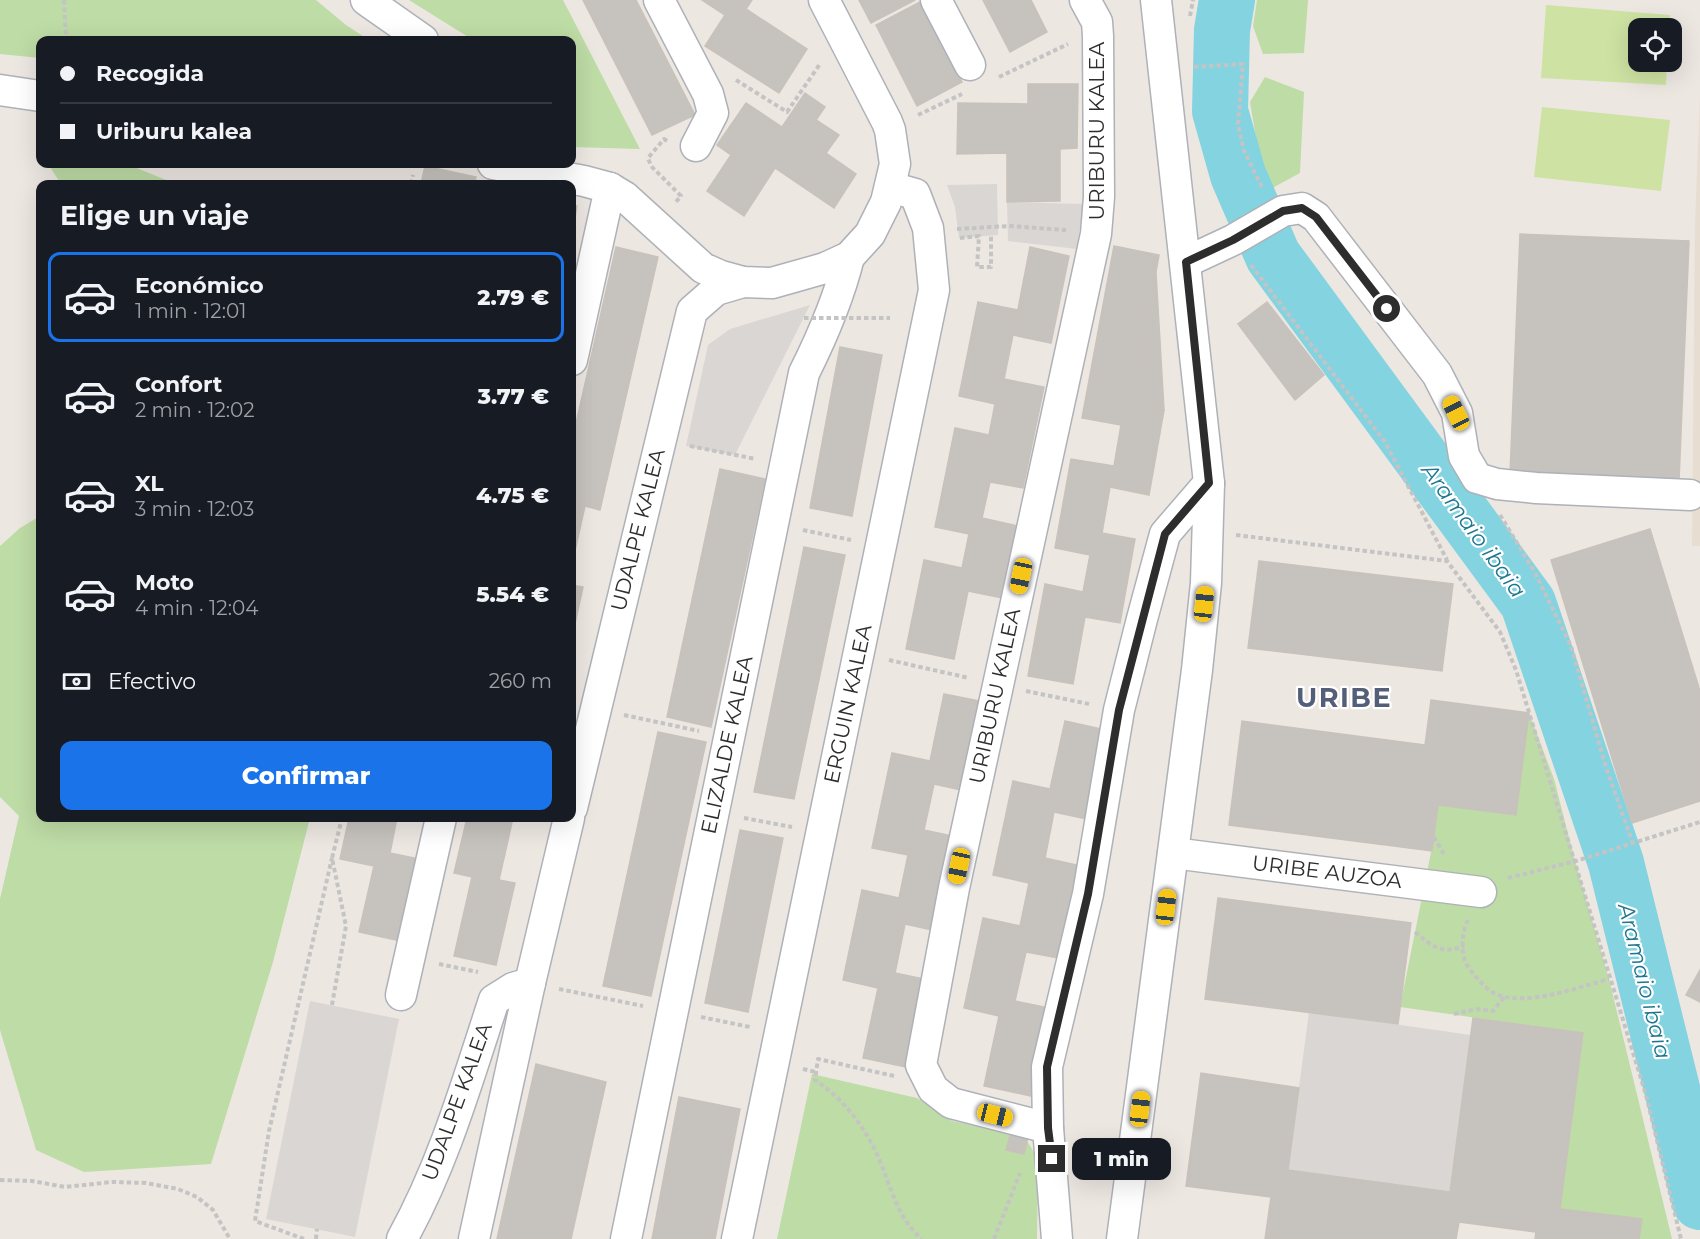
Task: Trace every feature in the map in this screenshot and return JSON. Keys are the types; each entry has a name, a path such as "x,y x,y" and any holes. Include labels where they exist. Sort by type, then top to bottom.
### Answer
{"street":[{"path":"366,0 417,36"},
{"path":"658,0 708,94 713,113 684,146"},
{"path":"576,183 610,188 625,197 703,268 742,282 772,283 825,268 849,257 870,234 886,202 894,164 890,130 824,0"},
{"path":"936,0 970,64"},
{"name":"URIBURU KALEA","path":"1048,1128 951,1104 933,1089 921,1065 954,888 1096,234 1099,197 1098,36 1097,22 1085,0"},
{"path":"1122,1239 1173,853 1206,583 1209,531 1209,483 1156,0"},
{"path":"0,90 36,95"},
{"path":"505,168 533,177 554,180"},
{"name":"ERGUIN KALEA","path":"737,1239 934,290 928,228 915,194 890,187"},
{"path":"576,342 610,188"},
{"path":"1186,262 1233,240 1274,202 1302,208 1316,217 1437,374 1456,413 1464,456 1477,478 1497,484 1536,488 1690,495"},
{"name":"ELIZALDE KALEA","path":"626,1239 804,373 825,331 843,284 849,257"},
{"name":"UDALPE KALEA","path":"576,791 692,311 716,290 742,282"},
{"path":"1057,1239 1048,1128 1047,1067 1088,894 1119,710 1165,534 1209,483"},
{"path":"400,995 440,822"},
{"name":"UDALPE KALEA","path":"474,1239 568,822"},
{"name":"URIBE AUZOA","path":"1173,853 1481,892"},
{"name":"UDALPE KALEA","path":"402,1239 414,1217 466,1090 494,1000 513,988 530,983"}],"path":[{"path":"64,0 66,36"},
{"path":"713,113 736,80 787,112 820,64"},
{"path":"1196,67 1243,64 1238,124 1244,151 1274,202"},
{"path":"675,204 681,196 651,166 648,158 664,139 684,146"},
{"path":"412,180 413,174"},
{"path":"952,230 1009,226 1096,234"},
{"path":"953,238 979,236 977,267 991,267 991,236"},
{"path":"1233,240 1385,442 1447,561 1500,632 1516,670 1646,1095 1681,1239"},
{"path":"804,318 890,318"},
{"path":"686,446 785,465"},
{"path":"1477,478 1534,570 1570,646 1605,764 1633,844"},
{"path":"798,529 843,538"},
{"path":"1236,535 1447,561"},
{"path":"859,654 1119,710"},
{"path":"623,715 729,737"},
{"path":"751,819 794,828"},
{"path":"304,1239 255,1221 269,1131 341,822"},
{"path":"1576,861 1700,822"},
{"path":"332,858 346,926 332,1005"},
{"path":"1415,932 1430,945 1440,949 1454,950 1464,946"},
{"path":"1454,1014 1476,1009 1493,1011 1501,1004 1505,996 1539,998 1609,979"},
{"path":"561,989 674,1005 690,1015 755,1028"},
{"path":"902,1077 818,1059 815,1080 834,1093 854,1115 877,1154 891,1194 913,1231 922,1239"},
{"path":"994,1239 1023,1164"},
{"path":"0,1180 32,1181 65,1187 112,1182 146,1182 178,1189 197,1197 213,1210 230,1239"},
{"path":"316,1239 317,1229"}],"shaded area":[{"path":"1700,95 1700,546 1692,546 1695,223"},
{"path":"997,184 998,235 959,238 955,207 947,185"},
{"path":"1007,202 1083,204 1077,249 1008,241"},
{"path":"810,305 735,455 686,446 708,345 730,329"},
{"path":"310,1001 399,1019 355,1237 266,1219"},
{"path":"1309,1012 1471,1035 1450,1192 1288,1170"}],"green space":[{"path":"0,0 316,0 363,36 36,36 36,58 0,54"},
{"path":"409,0 563,0 640,149 576,147 576,36 467,36"},
{"path":"1257,0 1308,0 1304,53 1263,54 1253,26"},
{"path":"1546,5 1670,15 1670,18 1628,18 1628,72 1667,72 1666,85 1541,78"},
{"path":"1265,77 1304,92 1300,173 1265,192 1250,102"},
{"path":"1542,107 1670,120 1661,191 1534,177"},
{"path":"51,168 137,168 166,180 58,180"},
{"path":"36,518 36,822 309,822 273,962 211,1164 84,1172 36,1150 0,1030 0,899 19,816 0,797 0,546 20,528"},
{"path":"1529,713 1554,779 1609,979 1672,1239 1639,1239 1642,1219 1560,1209 1583,1033 1400,1007 1434,837 1438,805 1516,815"},
{"path":"812,1074 917,1098 952,1121 1024,1136 1038,1159 1037,1239 777,1239"}],"building":[{"path":"583,0 636,0 695,115 652,135"},
{"path":"702,0 752,0 746,9 807,49 779,93 705,46 725,15"},
{"path":"859,0 915,0 871,23"},
{"path":"983,0 1031,0 1047,32 1010,52"},
{"path":"920,2 962,82 917,106 876,25"},
{"path":"1028,84 1078,84 1077,148 1060,149 1060,201 1007,202 1007,153 957,154 958,103 1028,104"},
{"path":"805,93 825,107 816,120 839,135 826,153 856,174 834,208 775,168 744,216 707,191 731,155 717,145 746,103 782,127"},
{"path":"425,168 476,177 475,180 422,180"},
{"path":"1520,234 1689,241 1679,481 1510,474"},
{"path":"1114,246 1159,255 1132,404 1164,410 1149,495 1110,487 1102,533 1135,539 1120,623 1085,617 1073,684 1028,676 1045,584 1083,592 1090,555 1055,548 1071,459 1114,466 1121,425 1082,418"},
{"path":"616,247 658,257 600,510 585,506 576,546 576,423"},
{"path":"1030,247 1069,256 1051,343 1013,335"},
{"path":"1156,273 1164,410 1132,404"},
{"path":"978,302 1018,310 1004,379 1044,387 1023,488 990,482 982,518 1018,526 1003,598 968,591 954,659 906,649 924,560 962,568 969,534 935,527 955,428 989,435 995,404 959,396"},
{"path":"1267,302 1324,375 1295,400 1238,324"},
{"path":"840,347 882,355 852,516 810,508"},
{"path":"720,469 765,479 711,727 667,717"},
{"path":"1650,529 1700,691 1700,801 1632,823 1551,560"},
{"path":"804,547 845,555 794,799 754,792"},
{"path":"1259,561 1453,584 1442,671 1248,648"},
{"path":"576,586 583,587 576,619"},
{"path":"944,694 985,702 966,791 934,784 924,830 957,837 937,931 905,924 895,973 929,980 911,1068 863,1058 878,988 843,980 862,890 899,898 908,855 872,848 892,753 930,761"},
{"path":"1431,700 1529,713 1516,815 1438,805 1432,851 1229,825 1242,721 1425,745"},
{"path":"1065,721 1106,730 1087,819 1054,812 1045,858 1077,865 1058,958 1026,952 1015,1001 1049,1008 1031,1096 984,1086 999,1016 964,1008 983,918 1020,926 1029,883 993,875 1013,781 1050,789"},
{"path":"658,732 706,742 651,996 603,986"},
{"path":"348,822 396,822 390,853 419,859 401,941 359,932 374,866 340,859"},
{"path":"466,822 512,822 499,880 515,883 496,965 454,956 472,877 454,873"},
{"path":"740,830 783,838 748,1012 705,1003"},
{"path":"1218,898 1411,923 1398,1024 1205,999"},
{"path":"1700,970 1700,1002 1686,995"},
{"path":"1473,1018 1583,1033 1560,1209 1642,1219 1639,1239 1535,1239 1536,1232 1459,1222 1456,1239 1265,1239 1271,1197 1186,1186 1201,1073 1299,1088 1288,1170 1450,1192"},
{"path":"536,1064 606,1082 571,1239 497,1239"},
{"path":"679,1097 740,1109 715,1239 652,1239"},
{"path":"1011,1133 1028,1137 1024,1154 1006,1150"}],"waterway":[{"name":"Aramaio ibaia","path":"1227,0 1222,30 1220,111 1238,175 1273,256 1528,603 1616,863 1700,1202"}],"district":[{"name":"URIBE","path":"1344,698"}],"route":[{"path":"1052,1159 1048,1128 1047,1067 1088,894 1119,710 1165,534 1209,483 1186,262 1233,240 1283,211 1302,208 1316,217 1387,309"}]}
